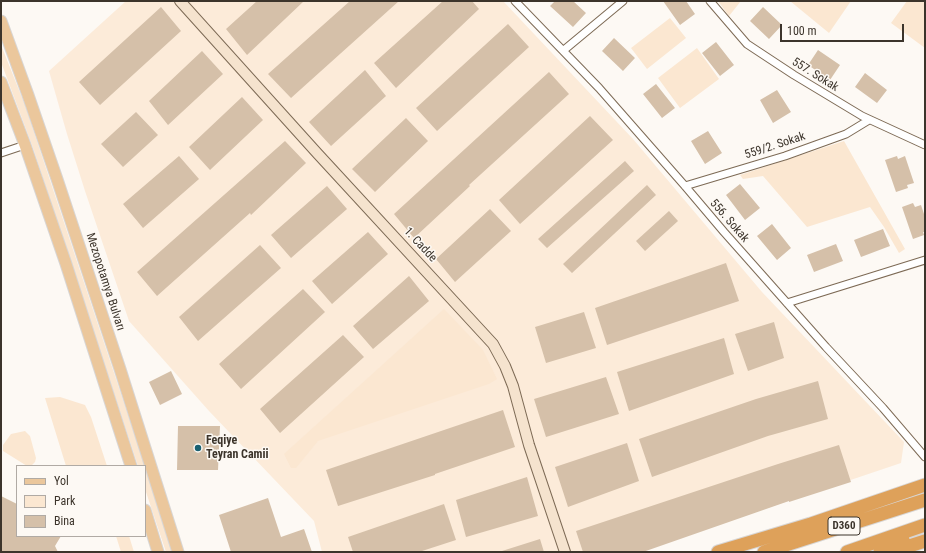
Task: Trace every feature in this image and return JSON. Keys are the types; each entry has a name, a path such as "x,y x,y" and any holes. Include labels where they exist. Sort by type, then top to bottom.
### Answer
{"highway":[{"path":"718,552 811,524 925,485"},
{"name":"D360","path":"764,552 925,500"},
{"path":"747,552 811,524"},
{"name":"D360","path":"847,552 925,525"},
{"path":"880,552 925,528"},
{"path":"892,552 925,541"}],"main road":[{"name":"Mezopotamya Bulvarı","path":"1,21 52,165 120,369 178,552"},
{"path":"1,82 64,259 131,465"},
{"path":"146,513 158,552"}],"street":[{"name":"1. Cadde","path":"180,1 317,153 493,344 505,366 513,386 529,445 565,552"},
{"name":"556. Sokak","path":"515,1 600,88 724,232 883,408 925,457"},
{"path":"564,50 623,1"},
{"name":"557. Sokak","path":"710,1 747,44 794,75 869,120 924,145"},
{"name":"559/2. Sokak","path":"685,186 763,163 846,134 869,120"},
{"path":"1,153 24,145"},
{"path":"924,145 925,153"},
{"path":"787,303 925,260"}],"shaded area":[{"path":"126,1 503,1 633,139 762,292 904,442 901,463 637,552 322,552 314,521 209,411 129,321 85,191 49,71"}],"green space":[{"path":"718,1 741,1 729,16"},
{"path":"790,1 851,1 829,33"},
{"path":"907,1 925,1 925,48 891,23"},
{"path":"670,18 686,38 647,69 631,48"},
{"path":"1,45 25,105 145,465 138,465 33,148 1,62"},
{"path":"697,48 719,79 680,108 658,78"},
{"path":"844,141 905,249 899,253 870,207 807,227 763,176 743,179 740,175"},
{"path":"444,309 483,350 497,379 489,384 318,441 296,468 291,468 284,454"},
{"path":"60,397 85,405 91,417 107,465 66,465 45,398"},
{"path":"25,431 30,436 36,458 32,465 25,465 3,451 3,445 11,434"},
{"path":"146,469 173,552 166,552 146,492"},
{"path":"116,537 129,537 134,552 121,552"}],"building":[{"path":"257,1 304,1 247,55 226,29"},
{"path":"350,1 399,1 291,98 268,74"},
{"path":"443,1 472,1 479,9 396,88 374,63"},
{"path":"555,1 573,1 586,13 573,27 550,6"},
{"path":"663,1 686,1 695,14 680,25"},
{"path":"161,7 181,31 100,105 79,82"},
{"path":"763,7 782,25 769,39 750,21"},
{"path":"508,24 529,47 437,131 416,108"},
{"path":"614,38 635,58 623,71 602,51"},
{"path":"716,42 734,65 720,76 702,53"},
{"path":"818,50 840,65 830,80 808,65"},
{"path":"202,51 223,74 168,125 149,101"},
{"path":"365,70 386,96 331,146 309,122"},
{"path":"549,72 569,94 469,185 470,186 414,238 394,214"},
{"path":"865,73 887,90 877,103 855,87"},
{"path":"656,84 675,108 662,118 643,94"},
{"path":"777,90 791,112 773,123 760,100"},
{"path":"242,97 263,120 210,170 189,147"},
{"path":"136,112 158,135 123,167 101,144"},
{"path":"590,116 613,140 520,224 499,200"},
{"path":"406,118 428,141 375,192 352,169"},
{"path":"708,131 722,153 705,164 691,141"},
{"path":"285,141 306,163 251,215 250,213 157,296 137,272"},
{"path":"179,156 199,179 143,228 123,204"},
{"path":"897,156 898,159 905,156 914,183 907,185 908,188 896,192 885,160"},
{"path":"625,161 634,171 547,248 538,239"},
{"path":"740,184 760,208 745,220 726,195"},
{"path":"647,185 656,195 572,273 563,264"},
{"path":"327,186 347,209 291,258 271,235"},
{"path":"913,203 915,207 921,205 925,217 925,232 923,232 924,235 913,239 902,207"},
{"path":"490,209 511,231 455,282 436,259"},
{"path":"669,211 678,221 645,251 636,241"},
{"path":"772,224 791,248 777,260 757,236"},
{"path":"883,229 890,246 861,257 854,240"},
{"path":"368,232 388,254 332,304 312,281"},
{"path":"836,244 843,261 814,272 807,255"},
{"path":"260,245 281,268 198,341 179,317"},
{"path":"726,263 739,301 607,345 595,308"},
{"path":"409,276 429,301 373,349 353,326"},
{"path":"303,289 325,312 241,389 219,364"},
{"path":"584,312 596,348 546,363 535,327"},
{"path":"774,322 784,358 748,371 735,334"},
{"path":"343,335 364,357 280,433 260,409"},
{"path":"724,338 734,374 629,411 617,372"},
{"path":"171,371 182,394 160,405 149,382"},
{"path":"606,377 619,414 546,437 534,399"},
{"path":"818,381 828,419 768,436 652,477 639,439 756,399"},
{"path":"503,410 515,447 435,475 338,506 326,470"},
{"name":"Feqiye Teyran Camii","path":"178,426 220,426 218,470 177,470"},
{"path":"627,443 639,481 568,507 555,467"},
{"path":"839,445 851,482 789,501 643,552 583,552 576,531"},
{"path":"527,477 538,516 466,537 456,500"},
{"path":"1,496 16,504 16,537 60,537 55,546 58,552 1,552"},
{"path":"268,498 281,537 304,529 312,552 231,552 219,515"},
{"path":"444,504 456,540 419,552 353,552 348,537"},
{"path":"540,539 544,552 502,551"}],"place":[{"name":"Feqiye Teyran Camii","path":"198,448"}]}
